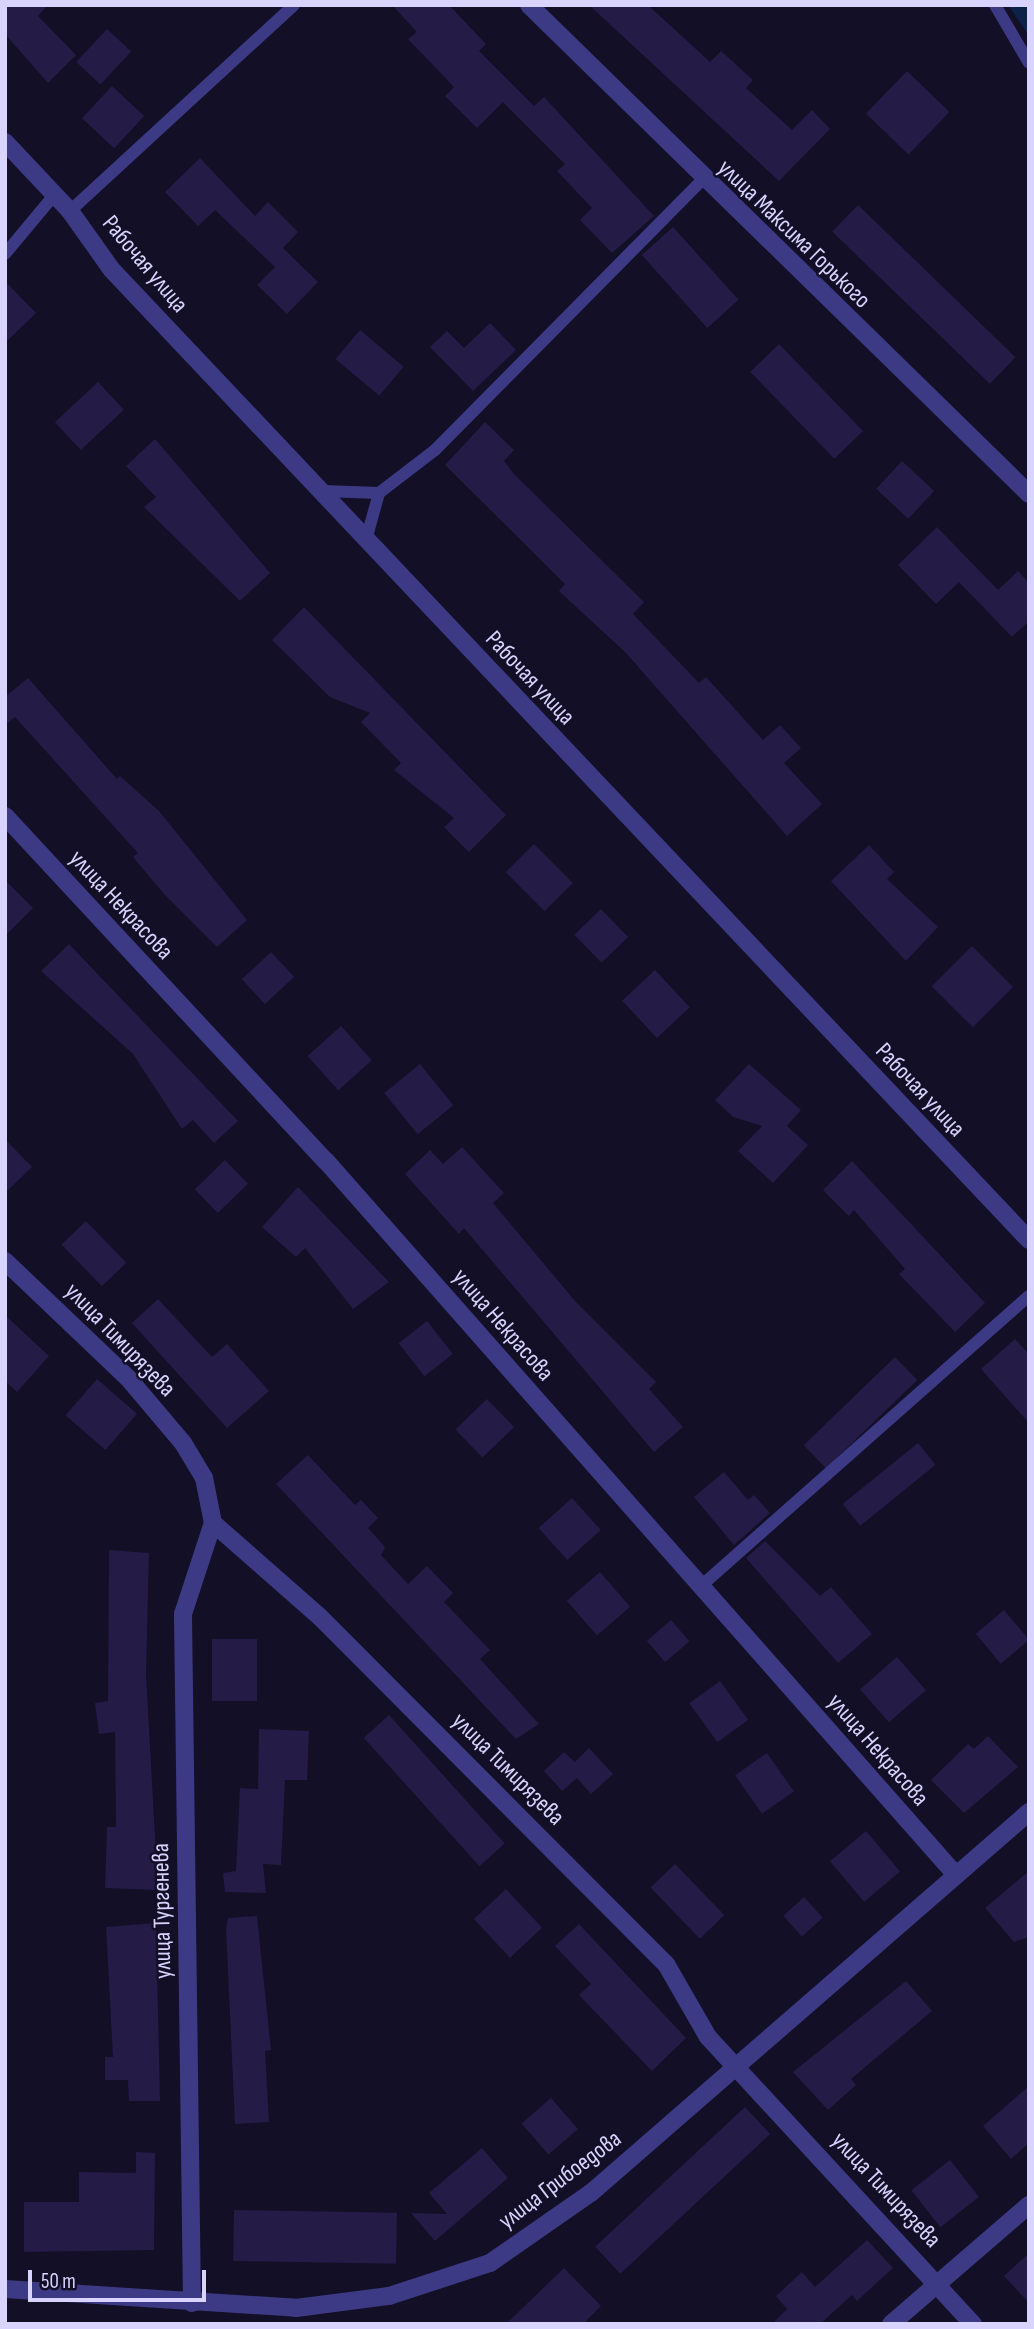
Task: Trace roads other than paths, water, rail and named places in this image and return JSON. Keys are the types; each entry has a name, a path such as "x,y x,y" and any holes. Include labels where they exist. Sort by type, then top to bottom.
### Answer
{"street":[{"name":"улица Максима Горького","path":"529,5 702,180 1029,494"},
{"name":"Рабочая улица","path":"5,142 70,211 112,270 1029,1240"},
{"name":"улица Некрасова","path":"5,816 326,1161 955,1874"},
{"name":"улица Тимирязева","path":"7,1266 128,1378 183,1443 204,1478 213,1523 349,1645 666,1965 708,2037 738,2065 939,2283 973,2324"},
{"name":"улица Тургенева","path":"192,2303 183,1614 213,1523"},
{"name":"улица Грибоедова","path":"5,2289 296,2308 389,2296 490,2263 592,2192 1029,1812"},
{"path":"891,2324 1029,2205"}],"lane":[{"path":"70,211 295,5"},
{"path":"995,5 1029,63"},
{"path":"366,540 379,493 435,450 702,180"},
{"path":"5,254 55,194"},
{"path":"323,491 379,493"},
{"path":"701,1586 1029,1296"}],"water":[{"path":"1008,5 1029,5 1029,36"}]}
